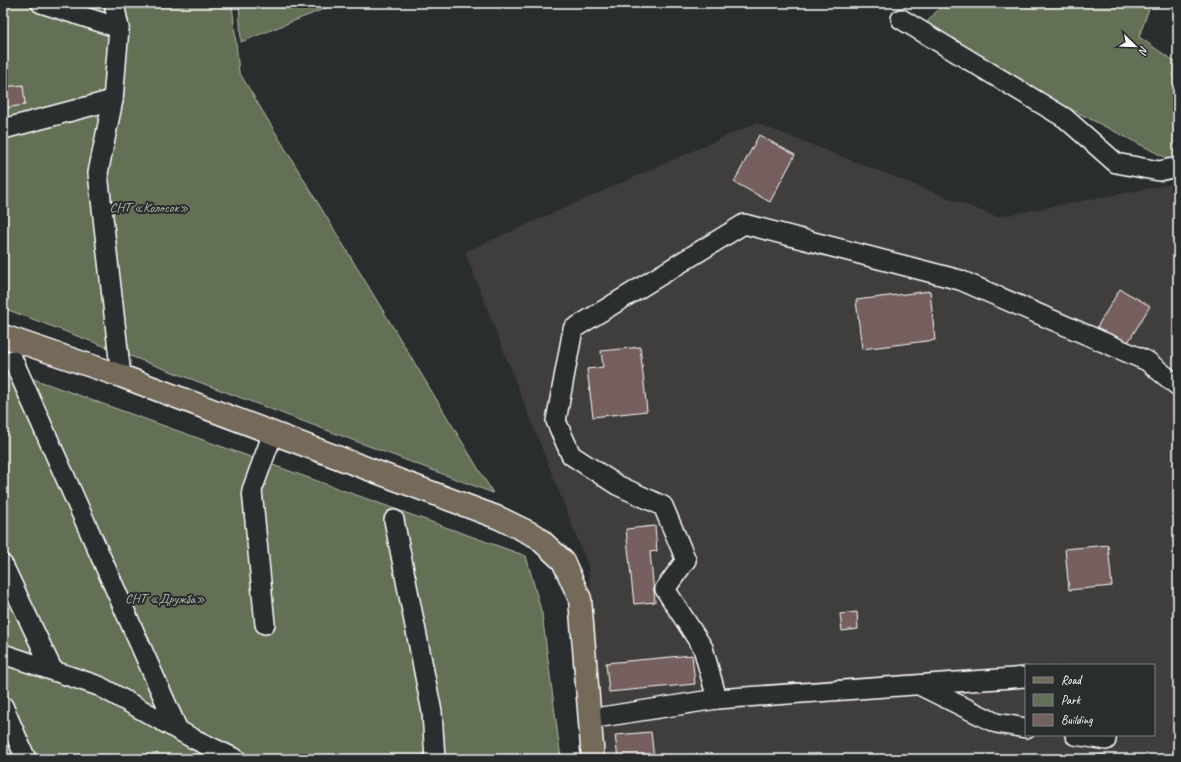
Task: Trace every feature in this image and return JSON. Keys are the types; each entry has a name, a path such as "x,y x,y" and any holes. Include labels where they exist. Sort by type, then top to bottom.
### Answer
{"main road":[{"path":"3,336 121,376 499,518 536,536 562,562 580,599 593,759"}],"lane":[{"path":"41,3 119,28"},
{"path":"114,3 119,28 113,100 98,173 121,376"},
{"path":"901,19 1065,118 1116,163 1159,171 1178,167"},
{"path":"3,129 113,100"},
{"path":"717,699 704,648 665,589 686,560 663,506 617,485 571,455 556,421 573,329 744,224 960,280 1147,361 1178,386"},
{"path":"13,360 178,730"},
{"path":"264,624 252,490 272,433"},
{"path":"394,520 432,712 435,759"},
{"path":"3,565 53,671"},
{"path":"3,654 98,686 178,730 236,759"},
{"path":"589,719 717,699 1025,677"},
{"path":"918,685 996,723 1025,728"},
{"path":"3,706 26,759"},
{"path":"1081,736 1106,740 1106,736"}],"shaded area":[{"path":"756,123 997,217 1178,183 1178,759 606,759 588,566 465,252"}],"green space":[{"name":"СНТ «Колосок»","path":"3,3 232,3 239,72 493,493 3,308"},
{"path":"239,3 339,3 241,42"},
{"path":"944,3 1151,3 1139,37 1178,64 1178,160 1176,163 919,31"},
{"name":"СНТ «Дружба»","path":"3,368 526,556 542,614 561,759 3,759"}],"building":[{"path":"23,85 25,105 3,108 3,87"},
{"path":"759,135 795,155 770,202 734,182"},
{"path":"1120,289 1150,306 1127,344 1097,327"},
{"path":"930,291 935,340 862,349 856,300"},
{"path":"640,347 647,411 593,417 587,369 603,367 601,351"},
{"path":"655,526 657,551 650,552 655,602 634,604 626,529"},
{"path":"1108,545 1112,586 1069,590 1065,549"},
{"path":"857,612 858,629 842,631 840,614"},
{"path":"692,655 695,684 609,692 606,663"},
{"path":"651,732 654,759 618,759 615,735"},
{"path":"1104,755 1104,759 1047,759"}]}
